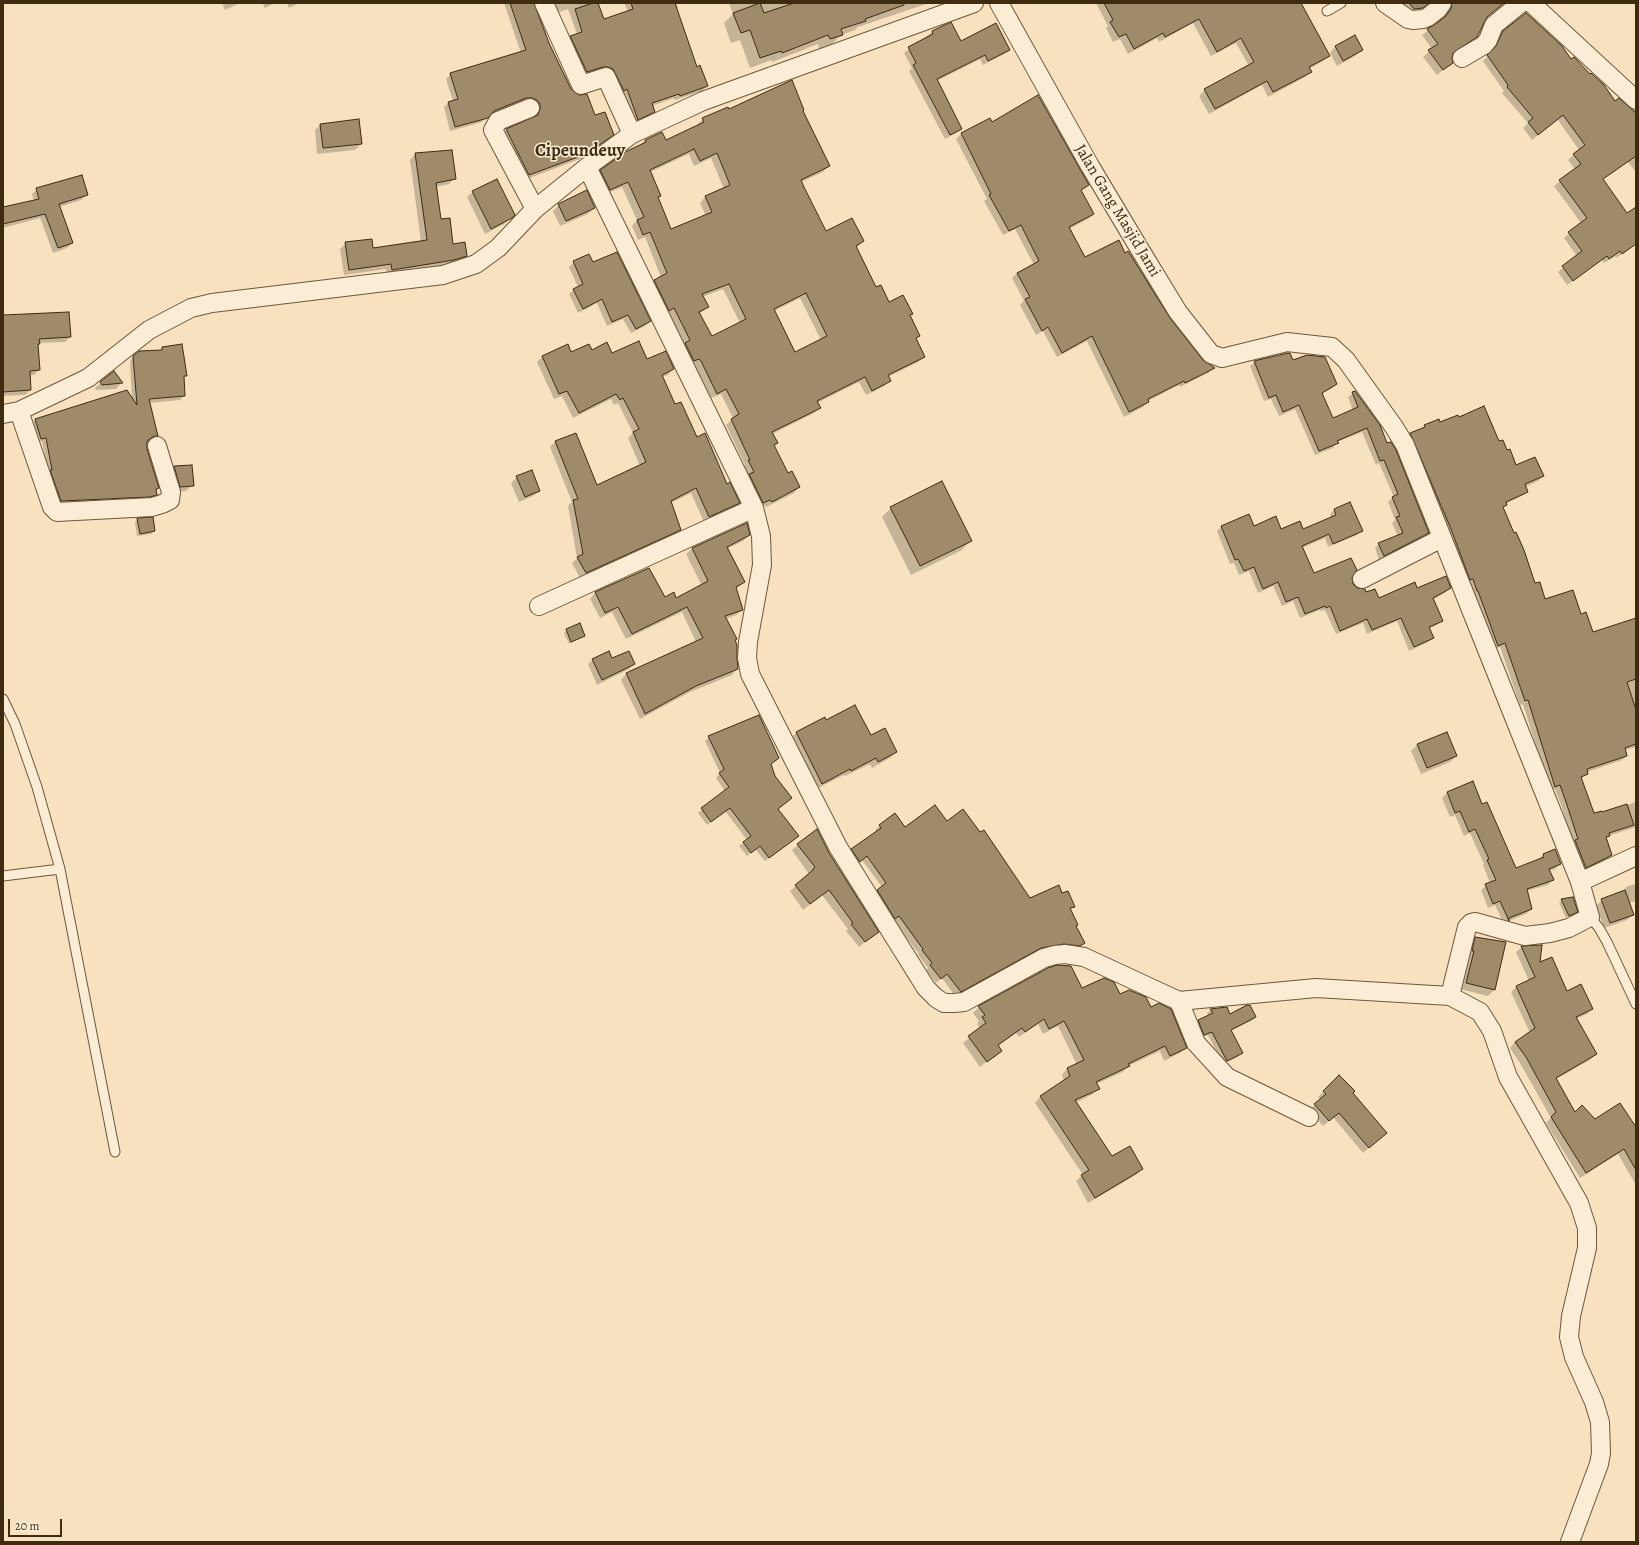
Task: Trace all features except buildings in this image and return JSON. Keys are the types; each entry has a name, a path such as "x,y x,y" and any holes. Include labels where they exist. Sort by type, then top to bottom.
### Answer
{"street":[{"path":"544,3 581,85 606,77 632,134"},
{"path":"156,446 171,492 170,500 152,507 57,512 52,507 11,413 88,378 149,330 192,308 212,303 443,275 476,264 498,248 535,209 587,167 632,134 703,101 974,3"},
{"name":"Jalan Gang Masjid Jami","path":"998,3 1090,166 1178,312 1211,354 1222,358 1286,342 1332,347 1346,360 1394,427 1405,445 1580,882 1590,916"},
{"path":"1385,3 1408,19 1413,20 1428,17 1438,9 1442,3"},
{"path":"1462,58 1481,48 1488,40 1494,25 1521,3"},
{"path":"1531,3 1636,100"},
{"path":"530,108 498,121 493,130 535,209"},
{"path":"587,167 754,508 761,536 762,565 748,642 747,658 750,674 838,847 926,988 936,998 944,1003 954,1004 964,1002 1044,958 1055,955 1075,955 1084,957 1179,1001 1316,988 1450,996 1480,1012 1492,1031 1508,1078 1579,1203 1587,1228 1586,1248 1571,1316 1569,1337 1574,1357 1594,1402 1600,1422 1601,1453 1599,1464 1570,1542"},
{"path":"539,606 754,508"},
{"path":"1362,579 1442,538"},
{"path":"1580,882 1636,856"},
{"path":"1450,996 1467,927 1471,923 1475,922 1525,936 1550,933 1569,928 1590,916"},
{"path":"1179,1001 1196,1043 1227,1077 1309,1117"}],"lane":[{"path":"1327,11 1341,3"},
{"path":"3,700 15,724 37,787 60,869 115,1152"},
{"path":"3,876 60,869"},
{"path":"1590,916 1607,942 1636,1004"}],"district":[{"name":"Cipeundeuy","path":"580,152"}]}
